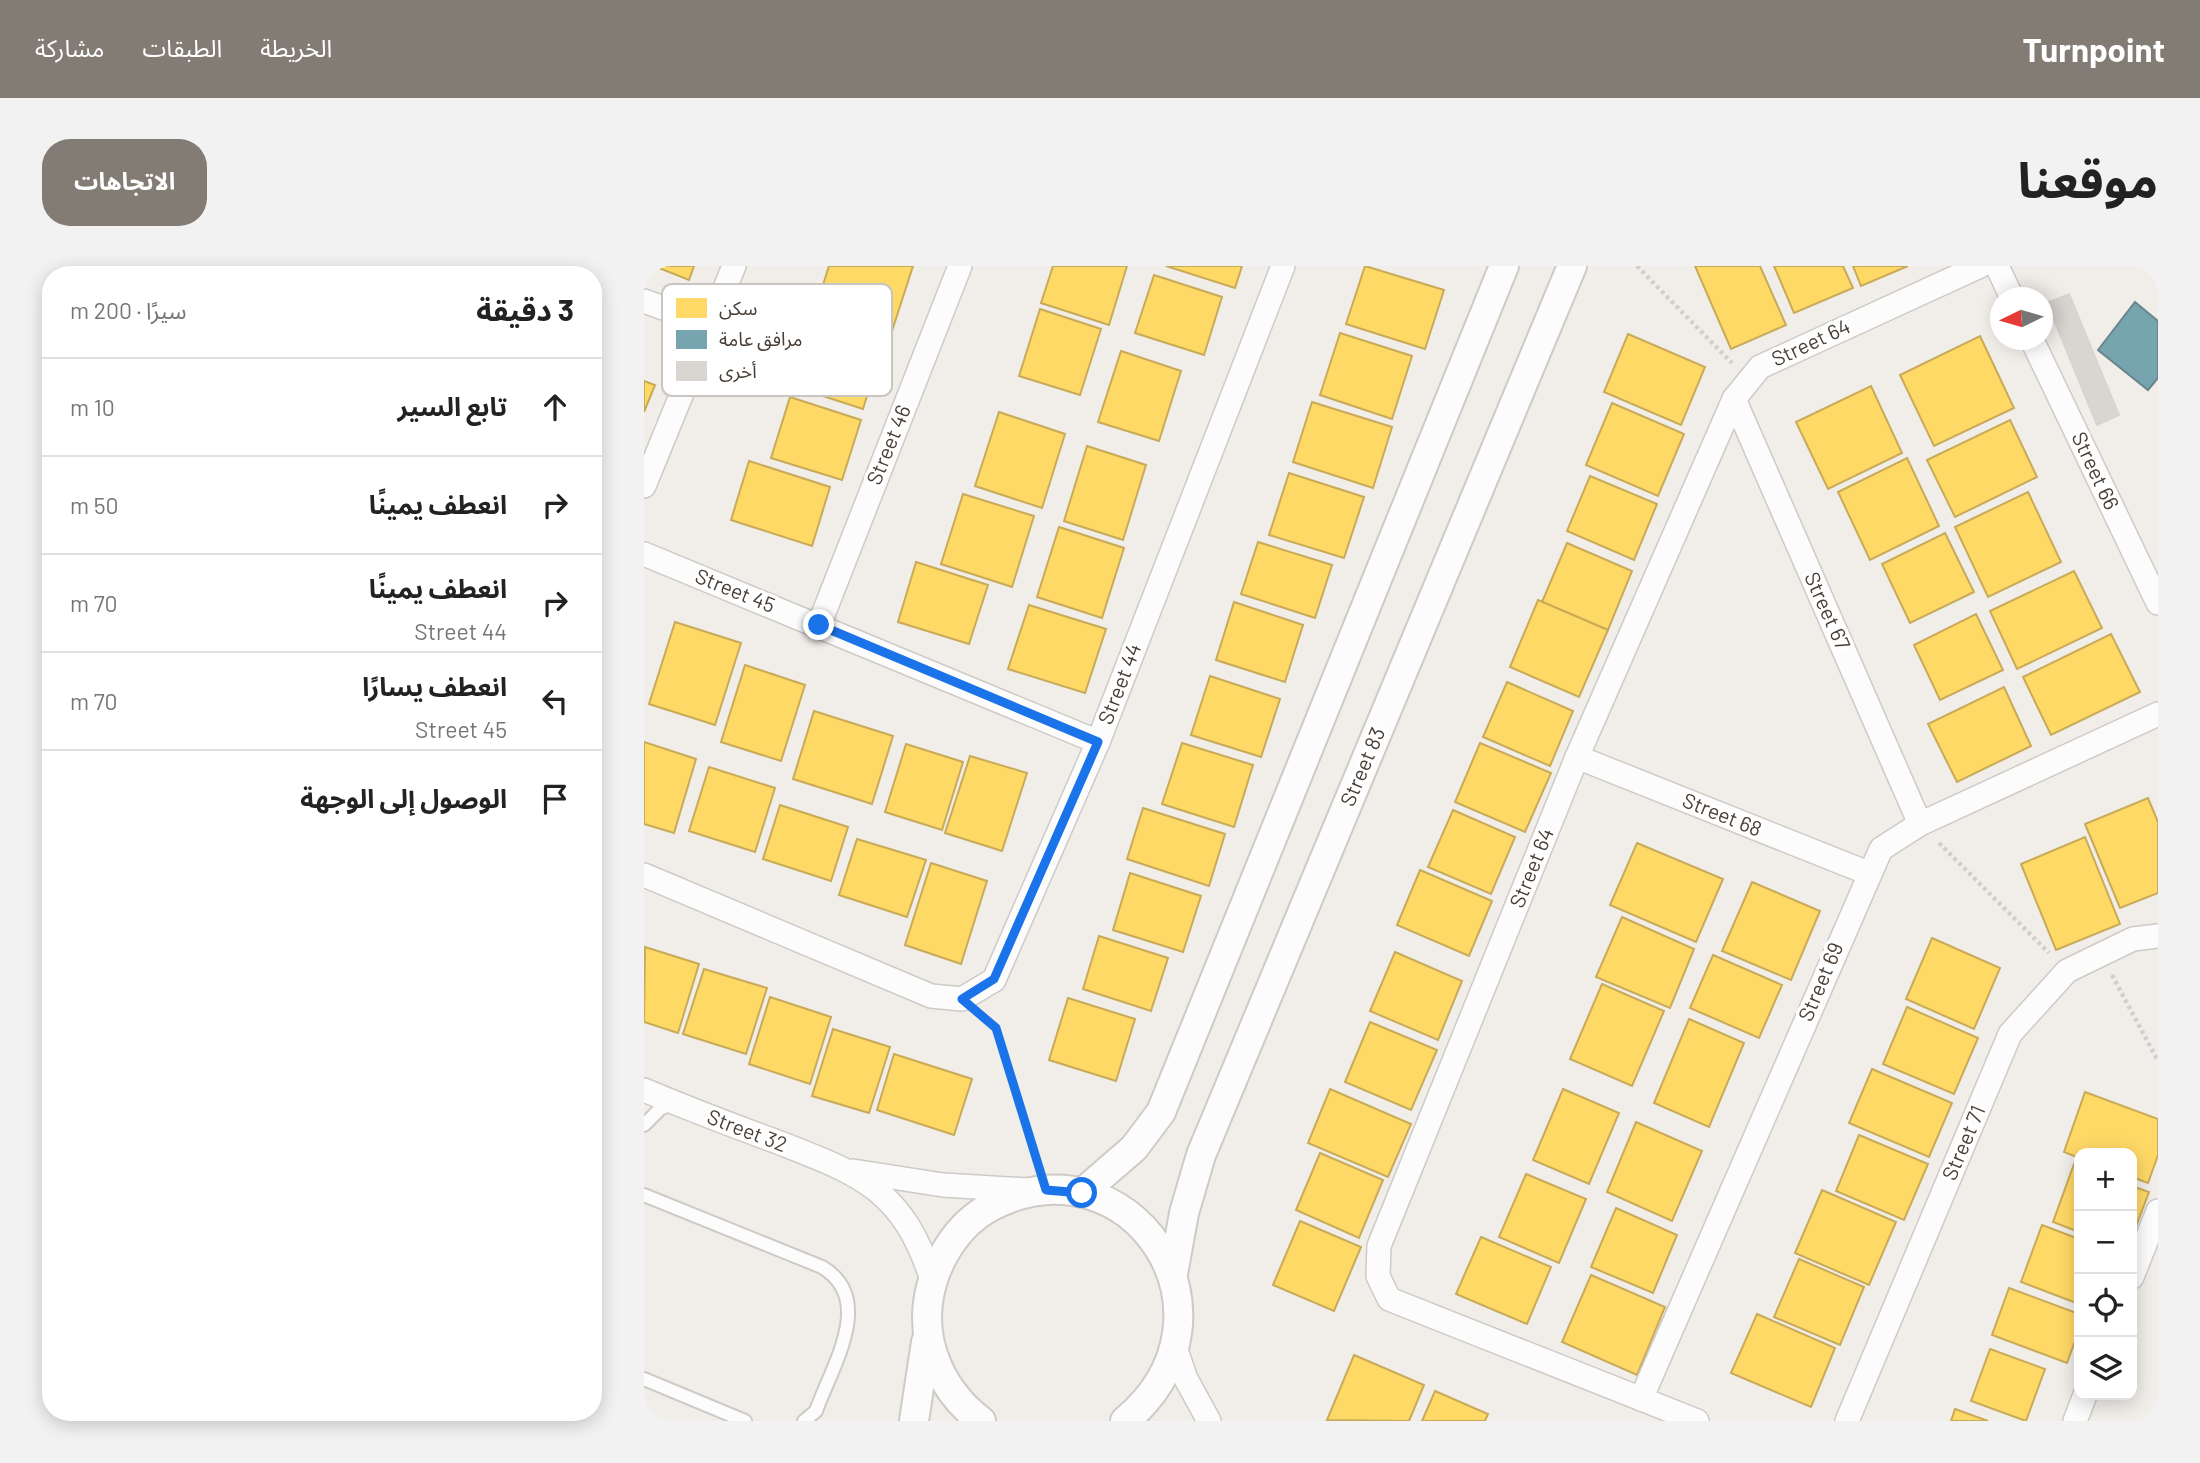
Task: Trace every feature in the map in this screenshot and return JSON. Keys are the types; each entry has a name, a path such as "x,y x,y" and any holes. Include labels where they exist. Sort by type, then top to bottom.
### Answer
{"street":[{"path":"727,284 734,266"},
{"name":"Street 46","path":"819,625 960,266"},
{"name":"Street 44","path":"962,999 994,979 1098,742 1283,266"},
{"path":"1082,1193 1134,1148 1161,1112 1504,266"},
{"name":"Street 83","path":"1173,1275 1186,1203 1201,1155 1572,266"},
{"name":"Street 64","path":"1697,1421 1389,1299 1378,1276 1379,1246 1577,757 1734,399 1760,367 1980,266"},
{"path":"1997,266 2007,287"},
{"path":"644,301 662,308"},
{"name":"Street 66","path":"2037,350 2158,603"},
{"path":"644,486 681,396"},
{"name":"Street 67","path":"1734,399 1920,824"},
{"name":"Street 45","path":"644,554 1098,742"},
{"name":"Street 69","path":"1641,1399 1868,873 1881,849 1920,824 2158,714"},
{"name":"Street 68","path":"1577,757 1868,873"},
{"path":"644,875 931,996 962,999"},
{"name":"Street 71","path":"1847,1421 2010,1034 2067,971 2133,939 2158,936"},
{"name":"Street 32","path":"644,1090 850,1170 943,1185 1040,1190"},
{"name":"Street 32","path":"850,1170 896,1209 918,1243 932,1280"},
{"path":"914,1421 925,1361 932,1280 943,1254 960,1231 982,1212 1006,1199 1040,1190 1082,1193 1121,1209 1153,1237 1173,1275 1179,1312 1176,1350 1164,1379 1145,1404 1125,1421"},
{"path":"2133,1274 2158,1211"},
{"path":"927,1326 932,1353 943,1379 959,1402 981,1421"},
{"path":"1176,1350 1190,1387 1209,1421"},
{"path":"2075,1421 2083,1400"}],"lane":[{"path":"644,1125 660,1109 674,1103"},
{"path":"644,1195 822,1267 839,1279 849,1298 850,1319 816,1410 804,1421"},
{"path":"644,1379 745,1421"}],"path":[{"path":"1637,266 1748,381"},
{"path":"1920,824 2067,971"},
{"path":"2100,955 2158,1061"},
{"path":"962,999 996,1028 1040,1190"}],"building: سكن":[{"path":"654,266 694,266 689,280"},
{"path":"829,266 913,266 892,331 892,284 823,284"},
{"path":"1053,266 1127,266 1109,325 1041,303"},
{"path":"1166,266 1242,266 1235,288"},
{"path":"1365,266 1444,290 1425,349 1346,324"},
{"path":"1695,266 1760,266 1786,325 1731,349"},
{"path":"1774,266 1843,266 1853,288 1794,313"},
{"path":"1853,266 1908,266 1861,286"},
{"path":"1154,275 1222,297 1204,355 1135,333"},
{"path":"1040,309 1101,329 1080,395 1019,376"},
{"path":"1340,333 1412,356 1392,419 1320,395"},
{"path":"1628,334 1705,367 1681,425 1604,392"},
{"path":"1980,336 2014,408 1934,446 1900,375"},
{"path":"1121,351 1181,371 1159,441 1098,422"},
{"path":"644,381 655,385 644,412"},
{"path":"1871,386 1902,453 1828,489 1796,422"},
{"path":"823,396 867,396 863,409"},
{"path":"790,397 861,420 842,480 771,458"},
{"path":"1312,402 1392,427 1373,488 1293,462"},
{"path":"1612,403 1684,434 1658,496 1586,465"},
{"path":"999,412 1065,434 1042,508 975,486"},
{"path":"2010,420 2037,477 1955,517 1927,460"},
{"path":"1087,446 1146,465 1123,540 1064,521"},
{"path":"1907,458 1939,526 1870,560 1838,492"},
{"path":"749,461 830,487 812,546 731,520"},
{"path":"1289,473 1364,497 1344,558 1269,535"},
{"path":"1590,476 1657,504 1634,560 1567,531"},
{"path":"2028,492 2061,562 1988,597 1955,527"},
{"path":"963,494 1034,516 1012,587 941,564"},
{"path":"1059,527 1124,548 1102,618 1037,597"},
{"path":"1945,533 1974,592 1910,623 1882,564"},
{"path":"1258,542 1332,565 1315,618 1241,594"},
{"path":"1567,543 1632,571 1608,630 1542,602"},
{"path":"916,562 988,585 969,644 898,622"},
{"path":"2074,571 2102,628 2017,669 1990,611"},
{"path":"1538,600 1608,630 1579,697 1510,667"},
{"path":"1234,602 1303,625 1285,682 1216,660"},
{"path":"1029,605 1106,629 1085,693 1008,669"},
{"path":"1976,614 2003,670 1940,700 1914,645"},
{"path":"675,622 741,643 715,725 649,704"},
{"path":"2111,634 2140,692 2051,735 2023,677"},
{"path":"745,665 805,685 781,761 721,742"},
{"path":"1210,676 1280,699 1261,757 1191,735"},
{"path":"1507,682 1573,711 1550,766 1483,737"},
{"path":"2004,687 2031,746 1957,782 1928,724"},
{"path":"814,711 893,736 872,804 793,779"},
{"path":"644,742 696,759 674,833 644,824"},
{"path":"1182,743 1253,765 1234,827 1162,804"},
{"path":"1480,743 1551,773 1525,832 1455,802"},
{"path":"906,744 963,762 942,830 885,812"},
{"path":"970,756 1027,773 1002,851 945,833"},
{"path":"709,767 775,788 755,852 689,831"},
{"path":"2148,798 2158,822 2158,893 2120,908 2085,824"},
{"path":"780,805 848,827 831,881 763,859"},
{"path":"1143,808 1225,834 1209,886 1127,859"},
{"path":"1453,810 1515,837 1491,894 1428,867"},
{"path":"2085,837 2120,924 2056,950 2021,864"},
{"path":"857,839 926,860 907,917 839,895"},
{"path":"1637,843 1723,879 1696,942 1610,905"},
{"path":"931,863 987,881 961,964 905,945"},
{"path":"1420,870 1492,901 1469,956 1397,925"},
{"path":"1130,873 1201,896 1183,952 1113,930"},
{"path":"1752,882 1820,911 1791,980 1722,951"},
{"path":"1622,917 1694,949 1670,1008 1596,977"},
{"path":"1099,936 1168,958 1151,1011 1083,989"},
{"path":"1932,938 2000,968 1974,1029 1906,999"},
{"path":"645,947 699,964 678,1033 644,1022"},
{"path":"1395,952 1462,981 1438,1040 1370,1011"},
{"path":"1713,955 1782,985 1759,1038 1690,1008"},
{"path":"704,969 767,988 746,1054 683,1034"},
{"path":"1602,984 1664,1011 1632,1086 1570,1059"},
{"path":"770,997 831,1017 810,1084 749,1064"},
{"path":"1068,998 1135,1019 1116,1081 1049,1060"},
{"path":"1907,1007 1978,1038 1954,1094 1883,1064"},
{"path":"1689,1019 1744,1043 1709,1127 1654,1103"},
{"path":"1370,1022 1437,1050 1411,1110 1345,1082"},
{"path":"833,1029 890,1047 869,1113 812,1096"},
{"path":"894,1054 972,1079 954,1135 877,1110"},
{"path":"1872,1069 1952,1103 1929,1157 1849,1123"},
{"path":"1330,1089 1411,1124 1388,1177 1308,1143"},
{"path":"1563,1089 1619,1113 1589,1184 1533,1160"},
{"path":"2085,1092 2158,1119 2158,1155 2148,1183 2137,1179 2137,1148 2074,1148 2074,1156 2064,1152"},
{"path":"1636,1122 1702,1151 1672,1221 1607,1192"},
{"path":"1859,1135 1928,1164 1904,1220 1836,1191"},
{"path":"1320,1153 1383,1180 1359,1238 1296,1210"},
{"path":"2074,1164 2074,1230 2053,1222"},
{"path":"1526,1174 1586,1199 1559,1263 1499,1237"},
{"path":"2137,1188 2149,1192 2137,1224"},
{"path":"1822,1190 1896,1222 1869,1285 1795,1253"},
{"path":"1616,1208 1677,1235 1653,1293 1591,1267"},
{"path":"1300,1221 1361,1247 1334,1311 1273,1285"},
{"path":"2042,1225 2074,1237 2074,1302 2021,1282"},
{"path":"1481,1237 1551,1267 1527,1324 1456,1294"},
{"path":"1799,1259 1864,1287 1840,1345 1774,1317"},
{"path":"1591,1275 1665,1307 1637,1375 1562,1342"},
{"path":"2009,1288 2074,1312 2074,1344 2067,1363 1992,1335"},
{"path":"1757,1314 1835,1348 1811,1407 1731,1373"},
{"path":"1990,1349 2045,1369 2026,1421 1971,1401"},
{"path":"1354,1355 1424,1385 1409,1421 1327,1420"},
{"path":"1435,1391 1488,1414 1485,1421 1422,1421"},
{"path":"1955,1409 1988,1421 1951,1421"}],"building: مرافق عامة":[{"path":"2135,302 2158,321 2158,378 2148,390 2098,350"}],"building: أخرى":[{"path":"2069,294 2119,415 2097,425 2053,318 2053,301"}],"route":[{"path":"819,625 1098,742 994,979 962,999 996,1028 1046,1190 1082,1193"}]}
